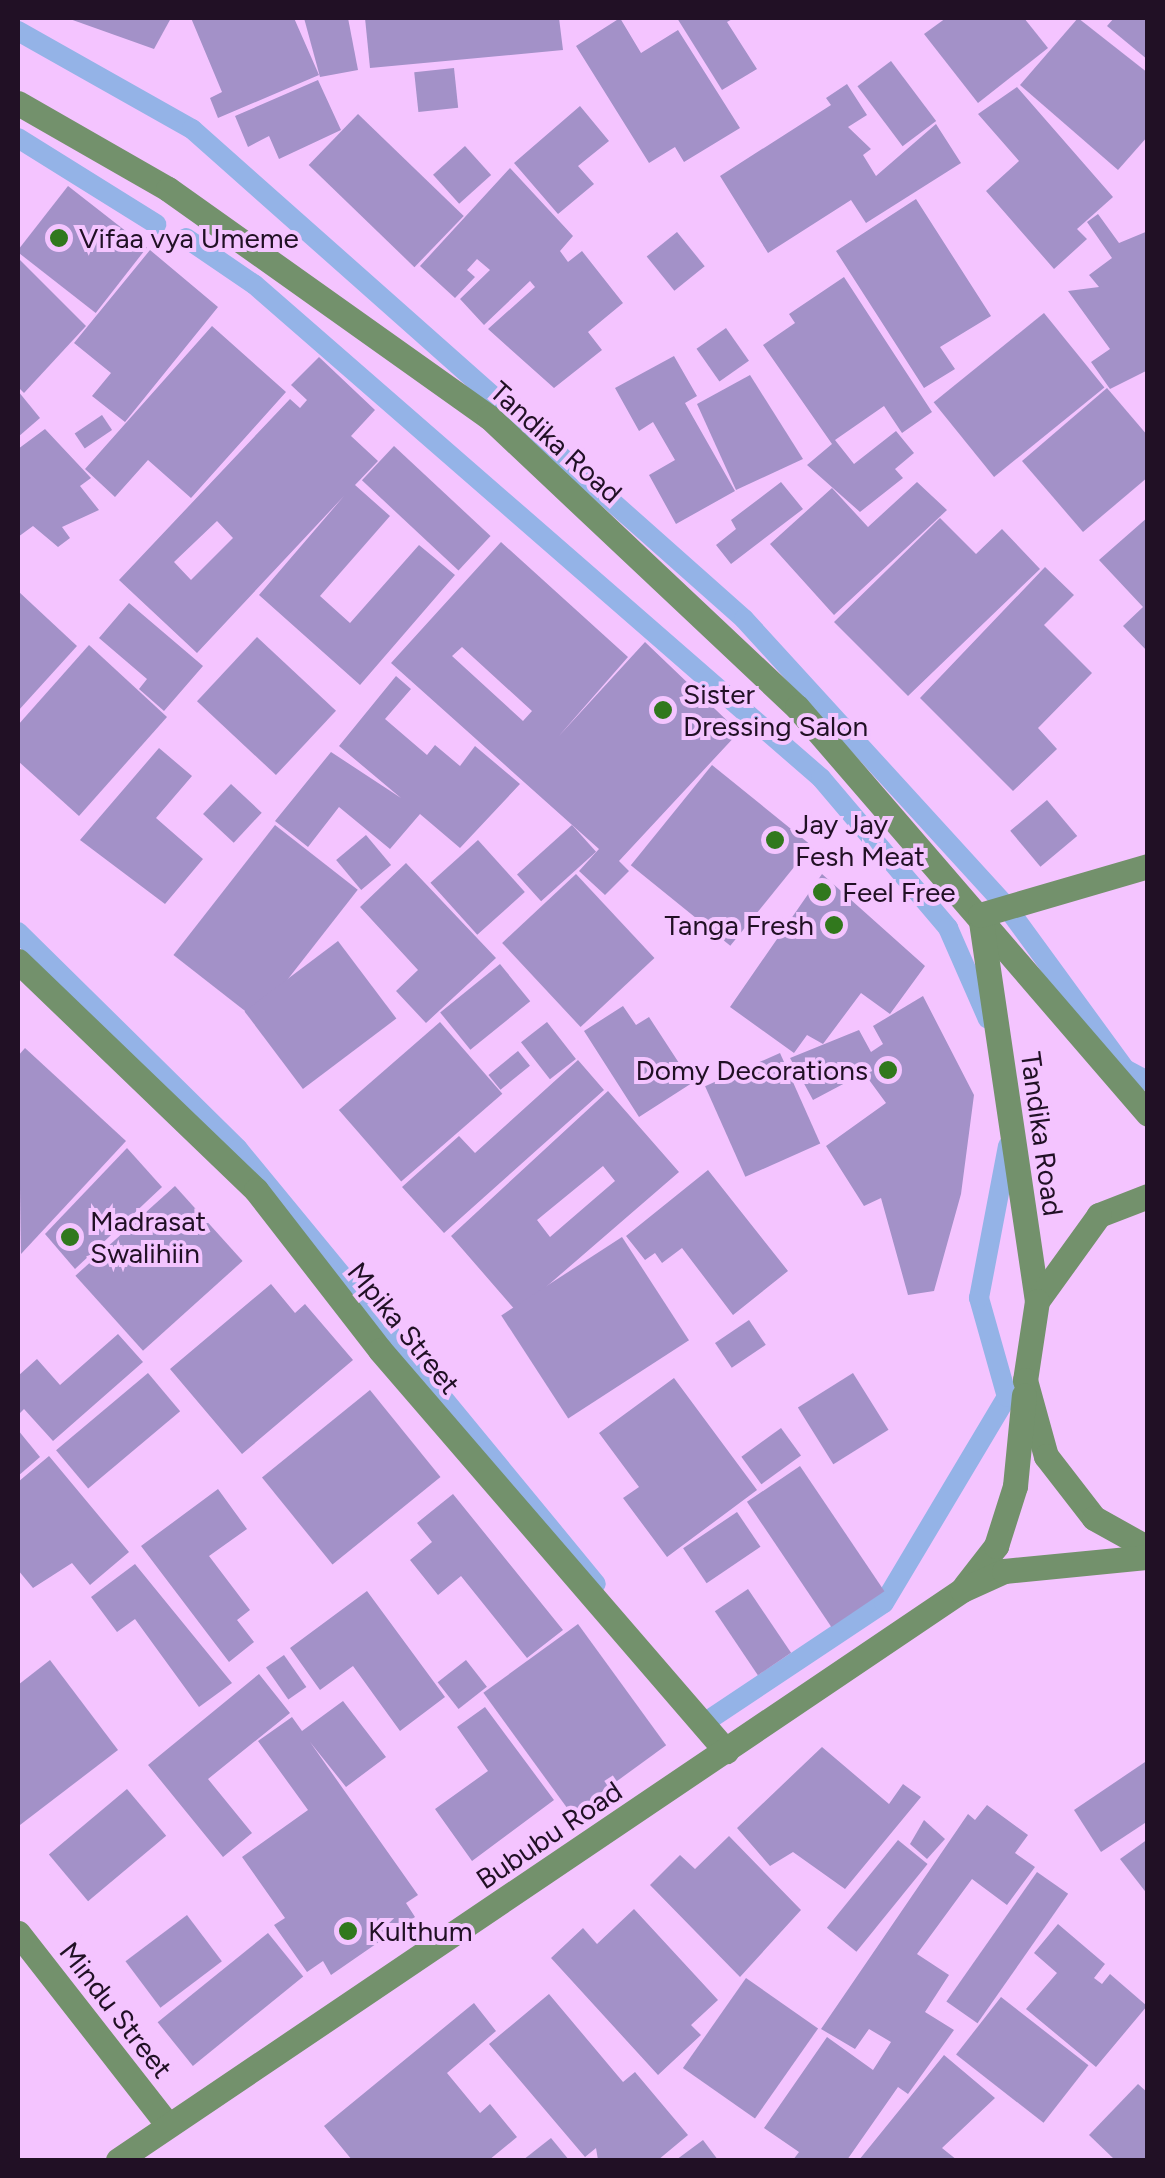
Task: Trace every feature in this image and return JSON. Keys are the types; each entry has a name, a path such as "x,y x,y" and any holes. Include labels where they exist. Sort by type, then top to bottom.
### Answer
{"street":[{"name":"Tandika Road","path":"18,103 168,189 488,417 797,707 1148,1114"},
{"path":"980,915 1148,866"},
{"name":"Tandika Road","path":"980,915 1037,1302"},
{"name":"Mpika Street","path":"18,960 256,1190 380,1350 726,1751"},
{"path":"962,1590 996,1546 1006,1516 1037,1302 1100,1214 1148,1196"},
{"path":"1025,1380 1046,1456 1094,1518 1148,1548"},
{"path":"962,1590 1004,1571 1148,1558"},
{"name":"Bububu Road","path":"118,2160 962,1590"},
{"name":"Mindu Street","path":"18,1933 167,2124"}],"building":[{"path":"67,18 171,18 154,49"},
{"path":"191,18 294,18 319,75 218,118 210,98 222,92"},
{"path":"304,18 348,18 358,70 320,77"},
{"path":"365,18 559,18 563,50 370,68"},
{"path":"620,18 641,53 678,30 740,128 684,162 675,147 649,163 576,46"},
{"path":"677,18 734,18 727,22 757,69 722,90"},
{"path":"946,18 1024,18 1048,48 978,103 924,34"},
{"path":"1078,18 1148,73 1148,136 1118,170 1020,85"},
{"path":"1114,18 1148,18 1148,60 1107,26"},
{"path":"891,61 936,121 903,146 857,86"},
{"path":"454,68 458,108 418,112 414,72"},
{"path":"318,80 341,130 279,159 269,136 248,147 235,116"},
{"path":"847,84 867,115 848,127 871,149 863,155 876,176 936,124 961,163 866,223 851,200 768,253 720,176 831,105 826,98"},
{"path":"1017,87 1113,197 1077,229 1087,239 1054,269 986,191 1019,161 978,114"},
{"path":"580,106 609,141 578,166 594,184 558,214 514,163"},
{"path":"358,114 464,216 414,267 309,165"},
{"path":"465,146 491,175 459,204 433,175"},
{"path":"510,168 573,236 560,251 568,262 582,251 623,303 588,332 602,350 554,388 488,329 535,287 530,281 484,325 460,299 490,270 477,259 467,270 475,277 455,298 420,266"},
{"path":"68,186 147,248 96,313 18,252"},
{"path":"916,199 991,316 940,347 955,369 924,388 836,251"},
{"path":"1098,214 1119,243 1148,231 1148,370 1110,389 1091,362 1110,349 1068,291 1099,287 1089,275 1112,258 1087,222"},
{"path":"677,232 705,266 674,291 647,257"},
{"path":"150,250 218,307 125,422 92,396 111,373 74,343"},
{"path":"18,258 86,326 24,393 18,387"},
{"path":"844,277 932,412 902,433 884,406 835,440 854,464 896,431 914,453 895,469 903,478 860,512 807,465 832,444 763,345 795,323 789,314"},
{"path":"1044,313 1104,388 994,477 934,402"},
{"path":"212,326 286,392 191,498 148,460 115,497 85,469"},
{"path":"726,328 749,361 719,381 697,349"},
{"path":"674,356 697,396 685,403 735,491 676,524 649,475 675,460 653,422 639,431 615,388"},
{"path":"319,357 375,410 351,436 378,461 355,485 390,516 320,596 350,623 419,545 455,575 360,685 259,595 344,496 197,653 119,580 290,399 300,408 307,400 291,385","holes":["217,521 233,538 191,580 174,562"]},
{"path":"750,375 803,459 736,490 697,404"},
{"path":"1107,388 1148,436 1148,477 1083,532 1022,461"},
{"path":"18,391 40,418 18,437"},
{"path":"102,415 112,430 85,448 75,433"},
{"path":"45,429 91,478 80,486 99,510 62,527 70,538 58,547 33,526 18,537 18,449"},
{"path":"394,446 491,536 458,570 362,480"},
{"path":"781,482 803,509 731,564 716,545 736,529 731,520"},
{"path":"917,482 947,510 834,615 770,544 832,488 868,527"},
{"path":"1148,517 1148,652 1123,626 1143,607 1099,560"},
{"path":"940,518 976,554 1002,529 1040,569 908,696 834,622"},
{"path":"501,542 628,657 558,737 645,642 739,732 619,861 629,871 605,895 579,871 599,849 391,663","holes":["462,647 532,711 523,721 452,656"]},
{"path":"1045,567 1074,595 1044,625 1092,673 1038,728 1057,749 1013,791 920,698"},
{"path":"18,591 77,646 18,711"},
{"path":"129,603 203,666 164,711 139,689 147,679 99,638"},
{"path":"257,637 336,711 276,775 197,701"},
{"path":"89,645 167,717 79,816 18,761 18,725"},
{"path":"396,676 411,689 385,719 427,755 435,745 460,766 475,746 520,784 460,848 420,814 390,849 339,807 308,847 275,821 331,752 401,798 339,746"},
{"path":"159,748 192,776 156,818 203,859 165,904 80,840"},
{"path":"712,765 811,846 730,946 631,865"},
{"path":"231,784 262,813 234,843 203,814"},
{"path":"1047,800 1077,836 1040,867 1010,831"},
{"path":"275,825 358,890 256,1020 173,955"},
{"path":"572,825 596,852 541,901 517,875"},
{"path":"366,835 391,865 361,890 336,860"},
{"path":"478,840 525,892 477,935 430,883"},
{"path":"406,863 496,958 426,1023 396,991 418,970 360,907"},
{"path":"576,874 654,958 581,1027 502,943"},
{"path":"822,874 925,966 890,1014 861,993 823,1044 807,1035 794,1053 730,1007"},
{"path":"338,941 396,1018 303,1089 245,1011"},
{"path":"500,964 530,1001 470,1050 440,1012"},
{"path":"923,996 974,1095 961,1194 934,1291 908,1295 881,1198 864,1206 826,1146 886,1103 864,1073 813,1100 790,1058 859,1030 871,1052 883,1044 873,1026"},
{"path":"623,1006 636,1025 649,1017 692,1083 639,1117 584,1031"},
{"path":"440,1022 502,1094 401,1182 339,1110"},
{"path":"547,1022 576,1059 550,1079 521,1042"},
{"path":"25,1048 126,1141 21,1254 18,1056"},
{"path":"518,1051 530,1066 500,1090 488,1075"},
{"path":"780,1053 820,1143 745,1177 705,1086"},
{"path":"578,1060 604,1090 444,1233 402,1187 459,1136 475,1153"},
{"path":"608,1091 679,1172 517,1312 451,1236","holes":["603,1166 615,1181 550,1237 537,1220"]},
{"path":"127,1148 162,1187 75,1269 45,1234"},
{"path":"708,1170 788,1271 733,1315 682,1248 662,1263 655,1253 645,1260 626,1236"},
{"path":"175,1186 243,1261 143,1351 75,1276"},
{"path":"622,1237 689,1340 568,1419 501,1315"},
{"path":"271,1284 295,1313 305,1304 353,1360 242,1454 170,1369"},
{"path":"749,1320 766,1345 732,1368 715,1343"},
{"path":"118,1334 143,1362 53,1441 24,1409 18,1415 18,1376 37,1359 60,1385"},
{"path":"148,1373 180,1411 88,1488 56,1450"},
{"path":"853,1373 889,1430 833,1464 798,1407"},
{"path":"674,1378 757,1490 667,1557 623,1498 639,1487 599,1433"},
{"path":"370,1390 440,1477 332,1565 262,1477"},
{"path":"781,1428 801,1456 761,1484 741,1457"},
{"path":"18,1430 40,1457 18,1476"},
{"path":"49,1456 129,1552 90,1585 72,1563 33,1588 18,1570 18,1482"},
{"path":"800,1466 884,1591 831,1627 747,1502"},
{"path":"218,1489 247,1529 209,1556 250,1610 237,1620 254,1642 229,1662 141,1546"},
{"path":"453,1494 563,1630 527,1658 461,1576 438,1595 410,1560 432,1542 417,1523"},
{"path":"737,1512 760,1547 707,1583 683,1548"},
{"path":"135,1564 232,1683 199,1707 135,1619 117,1632 91,1597"},
{"path":"748,1589 791,1653 758,1675 715,1611"},
{"path":"367,1591 445,1697 400,1731 353,1666 320,1690 290,1648"},
{"path":"578,1624 666,1745 572,1814 483,1693"},
{"path":"284,1655 306,1687 288,1700 266,1668"},
{"path":"50,1660 118,1750 20,1825 18,1685"},
{"path":"466,1660 487,1687 459,1709 438,1682"},
{"path":"259,1674 290,1713 208,1779 252,1833 223,1857 148,1765"},
{"path":"343,1701 386,1757 346,1787 310,1742 418,1895 406,1903 415,1917 331,1975 323,1961 307,1972 274,1925 285,1918 242,1857 308,1810 258,1741 292,1717 302,1731"},
{"path":"485,1707 554,1800 472,1861 435,1809 488,1771 457,1727"},
{"path":"822,1747 889,1804 903,1784 921,1797 845,1889 793,1852 770,1866 737,1828"},
{"path":"1148,1760 1148,1821 1101,1852 1074,1810"},
{"path":"127,1789 166,1836 88,1901 49,1855"},
{"path":"987,1805 1028,1835 1015,1853 1035,1867 1007,1905 972,1879 917,1954 949,1975 925,2012 954,2030 908,2094 898,2087 847,2160 793,2160 799,2152 764,2128 827,2037 873,2070 891,2042 869,2029 855,2049 821,2029 968,1814 975,1820"},
{"path":"924,1820 945,1839 927,1859 910,1844"},
{"path":"729,1836 801,1910 740,1977 650,1885 680,1855 695,1869"},
{"path":"1148,1839 1148,1895 1120,1859"},
{"path":"898,1840 928,1864 856,1952 827,1928"},
{"path":"1037,1872 1068,1894 978,2023 946,2001"},
{"path":"634,1909 718,2000 691,2025 701,2035 658,2075 551,1958 583,1928 597,1944"},
{"path":"187,1915 222,1961 160,2008 126,1961"},
{"path":"1058,1924 1105,1964 1094,1978 1102,1984 1110,1974 1147,2006 1096,2067 1026,2009 1057,1973 1034,1953"},
{"path":"268,1933 303,1977 193,2066 158,2022"},
{"path":"746,1978 818,2028 755,2119 683,2068"},
{"path":"549,1994 623,2082 635,2072 688,2135 658,2160 598,2160 596,2148 585,2157 489,2044"},
{"path":"1001,1997 1088,2065 1044,2123 956,2055"},
{"path":"474,2003 496,2031 447,2073 480,2113 490,2104 517,2137 489,2160 352,2160 324,2126"},
{"path":"944,2055 995,2098 942,2148 957,2160 859,2160"},
{"path":"1138,2084 1148,2093 1148,2160 1115,2160 1089,2135"},
{"path":"551,2138 569,2160 523,2160"},
{"path":"703,2140 718,2160 676,2160"}],"waterway":[{"path":"18,31 192,129 744,619 1006,906 1125,1069 1148,1081"},
{"path":"18,138 156,224"},
{"path":"186,238 255,285 821,778 948,928 988,1019"},
{"path":"18,932 238,1149 596,1584"},
{"path":"696,1714 704,1723 884,1603 1007,1397 979,1298 1008,1146"}],"place":[{"name":"Vifaa vya Umeme","path":"59,238"},
{"name":"Sister Dressing Salon","path":"663,710"},
{"name":"Jay Jay Fesh Meat","path":"775,840"},
{"name":"Feel Free","path":"822,892"},
{"name":"Tanga Fresh","path":"834,925"},
{"name":"Domy Decorations","path":"888,1070"},
{"name":"Madrasat Swalihiin","path":"70,1237"},
{"name":"Kulthum","path":"348,1931"}]}
